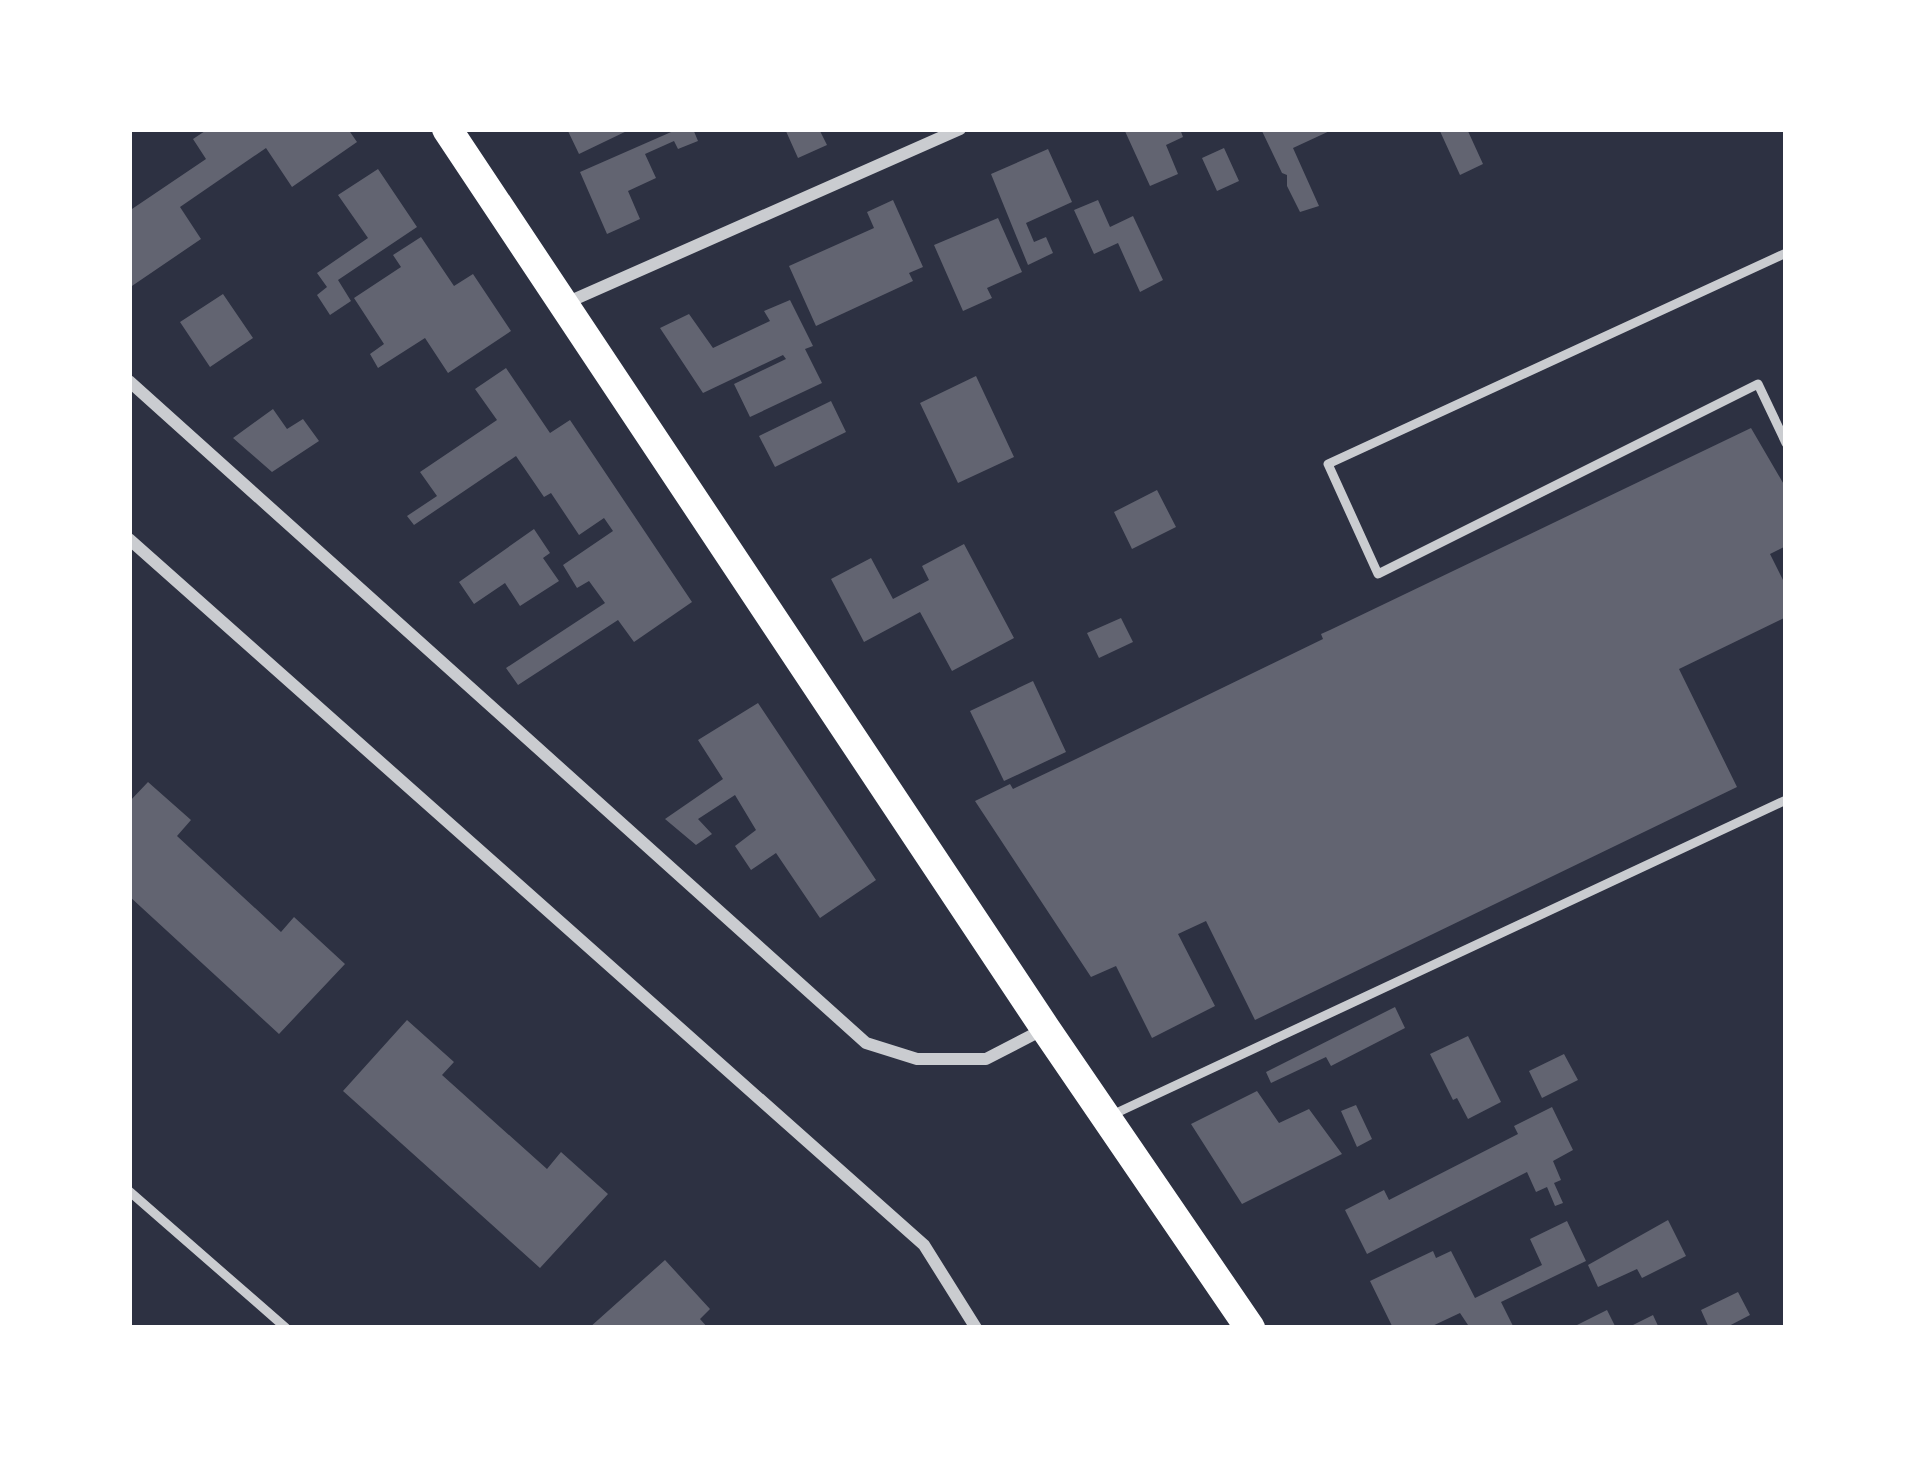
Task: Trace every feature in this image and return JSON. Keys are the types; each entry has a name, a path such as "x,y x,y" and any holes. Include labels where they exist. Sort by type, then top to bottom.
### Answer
{"main road":[{"path":"447,129 1250,1328"}],"street":[{"path":"564,304 960,129"},
{"path":"129,381 866,1042 917,1059 986,1059 1046,1028"},
{"path":"129,538 923,1245 976,1328"}],"lane":[{"path":"1786,254 1328,464 1378,574 1758,384 1786,443"},
{"path":"1107,1117 1786,800"},
{"path":"129,1191 286,1328"}],"building":[{"path":"208,129 348,129 357,142 292,187 266,148 180,207 201,239 129,288 129,211 206,159 193,139"},
{"path":"567,129 631,129 579,154"},
{"path":"678,129 693,129 698,141 678,149 674,141 645,154 656,178 628,191 640,219 607,234 580,172"},
{"path":"785,129 819,129 827,145 798,158"},
{"path":"1124,129 1180,129 1183,137 1166,145 1178,174 1150,186"},
{"path":"1261,129 1334,129 1293,148 1319,206 1300,212 1287,186 1287,175"},
{"path":"1439,129 1467,129 1483,164 1460,175"},
{"path":"1224,148 1239,181 1217,191 1202,158"},
{"path":"1048,149 1072,202 1026,223 1034,242 1046,237 1053,253 1028,265 991,174"},
{"path":"378,169 417,227 338,280 351,301 330,315 317,295 327,287 317,273 368,238 338,195"},
{"path":"893,200 923,267 909,273 913,281 816,326 789,266 874,228 867,212"},
{"path":"1098,200 1110,227 1133,216 1163,280 1140,292 1118,243 1094,254 1074,210"},
{"path":"998,218 1022,272 987,288 992,298 963,311 934,245"},
{"path":"421,237 454,286 473,274 511,331 448,373 425,338 378,368 370,354 384,344 354,298 401,267 393,255"},
{"path":"223,294 253,338 210,367 180,322"},
{"path":"790,300 813,346 805,349 822,383 750,417 734,384 786,359 783,355 703,393 660,328 689,314 713,348 770,321 764,311"},
{"path":"506,368 550,433 570,420 692,602 634,642 618,620 518,685 506,668 605,603 589,581 577,588 563,565 613,531 604,518 579,535 551,493 544,497 516,456 414,525 407,516 437,496 420,472 497,420 475,389"},
{"path":"976,376 1014,457 958,483 920,403"},
{"path":"831,401 846,432 775,467 759,436"},
{"path":"273,409 287,429 303,419 319,441 272,472 233,438"},
{"path":"1751,428 1786,488 1786,546 1770,554 1786,586 1786,617 1679,669 1737,787 1255,1020 1206,921 1178,934 1215,1006 1152,1038 1116,966 1091,977 975,801 1076,759 1323,639 1321,634"},
{"path":"1157,490 1176,527 1132,549 1114,512"},
{"path":"534,529 550,553 543,558 559,581 520,606 505,583 474,604 459,582"},
{"path":"964,544 1014,638 952,671 920,612 864,642 831,579 871,558 893,599 929,580 922,566"},
{"path":"1121,618 1133,642 1099,658 1087,633"},
{"path":"1033,681 1066,752 1004,781 970,711"},
{"path":"758,703 876,880 820,918 776,853 751,870 735,846 756,830 735,795 698,819 712,834 696,845 665,819 723,779 698,740"},
{"path":"148,782 191,820 177,836 281,932 294,917 345,964 279,1034 129,896 129,802"},
{"path":"1395,1007 1405,1028 1331,1066 1326,1057 1271,1083 1266,1072"},
{"path":"407,1020 454,1062 442,1075 547,1169 561,1152 608,1194 540,1268 343,1091"},
{"path":"1468,1036 1501,1102 1468,1119 1430,1054"},
{"path":"1564,1054 1578,1080 1542,1098 1529,1071"},
{"path":"1257,1091 1279,1123 1309,1109 1342,1154 1242,1204 1191,1124"},
{"path":"1356,1105 1372,1139 1357,1147 1341,1111"},
{"path":"1552,1107 1573,1150 1553,1161 1561,1180 1554,1183 1563,1203 1555,1206 1547,1187 1536,1192 1527,1172 1367,1254 1345,1210 1384,1190 1389,1200 1518,1134 1514,1126"},
{"path":"1668,1220 1686,1256 1642,1278 1637,1269 1598,1287 1588,1265"},
{"path":"1567,1221 1586,1261 1501,1302 1514,1328 1470,1328 1460,1313 1428,1328 1393,1328 1370,1281 1433,1251 1436,1258 1451,1251 1475,1298 1542,1265 1530,1239"},
{"path":"665,1260 710,1309 700,1319 708,1328 589,1328"},
{"path":"1738,1292 1750,1315 1725,1328 1709,1328 1701,1310"},
{"path":"1607,1310 1616,1328 1571,1328"},
{"path":"1653,1315 1659,1328 1627,1328"}]}
